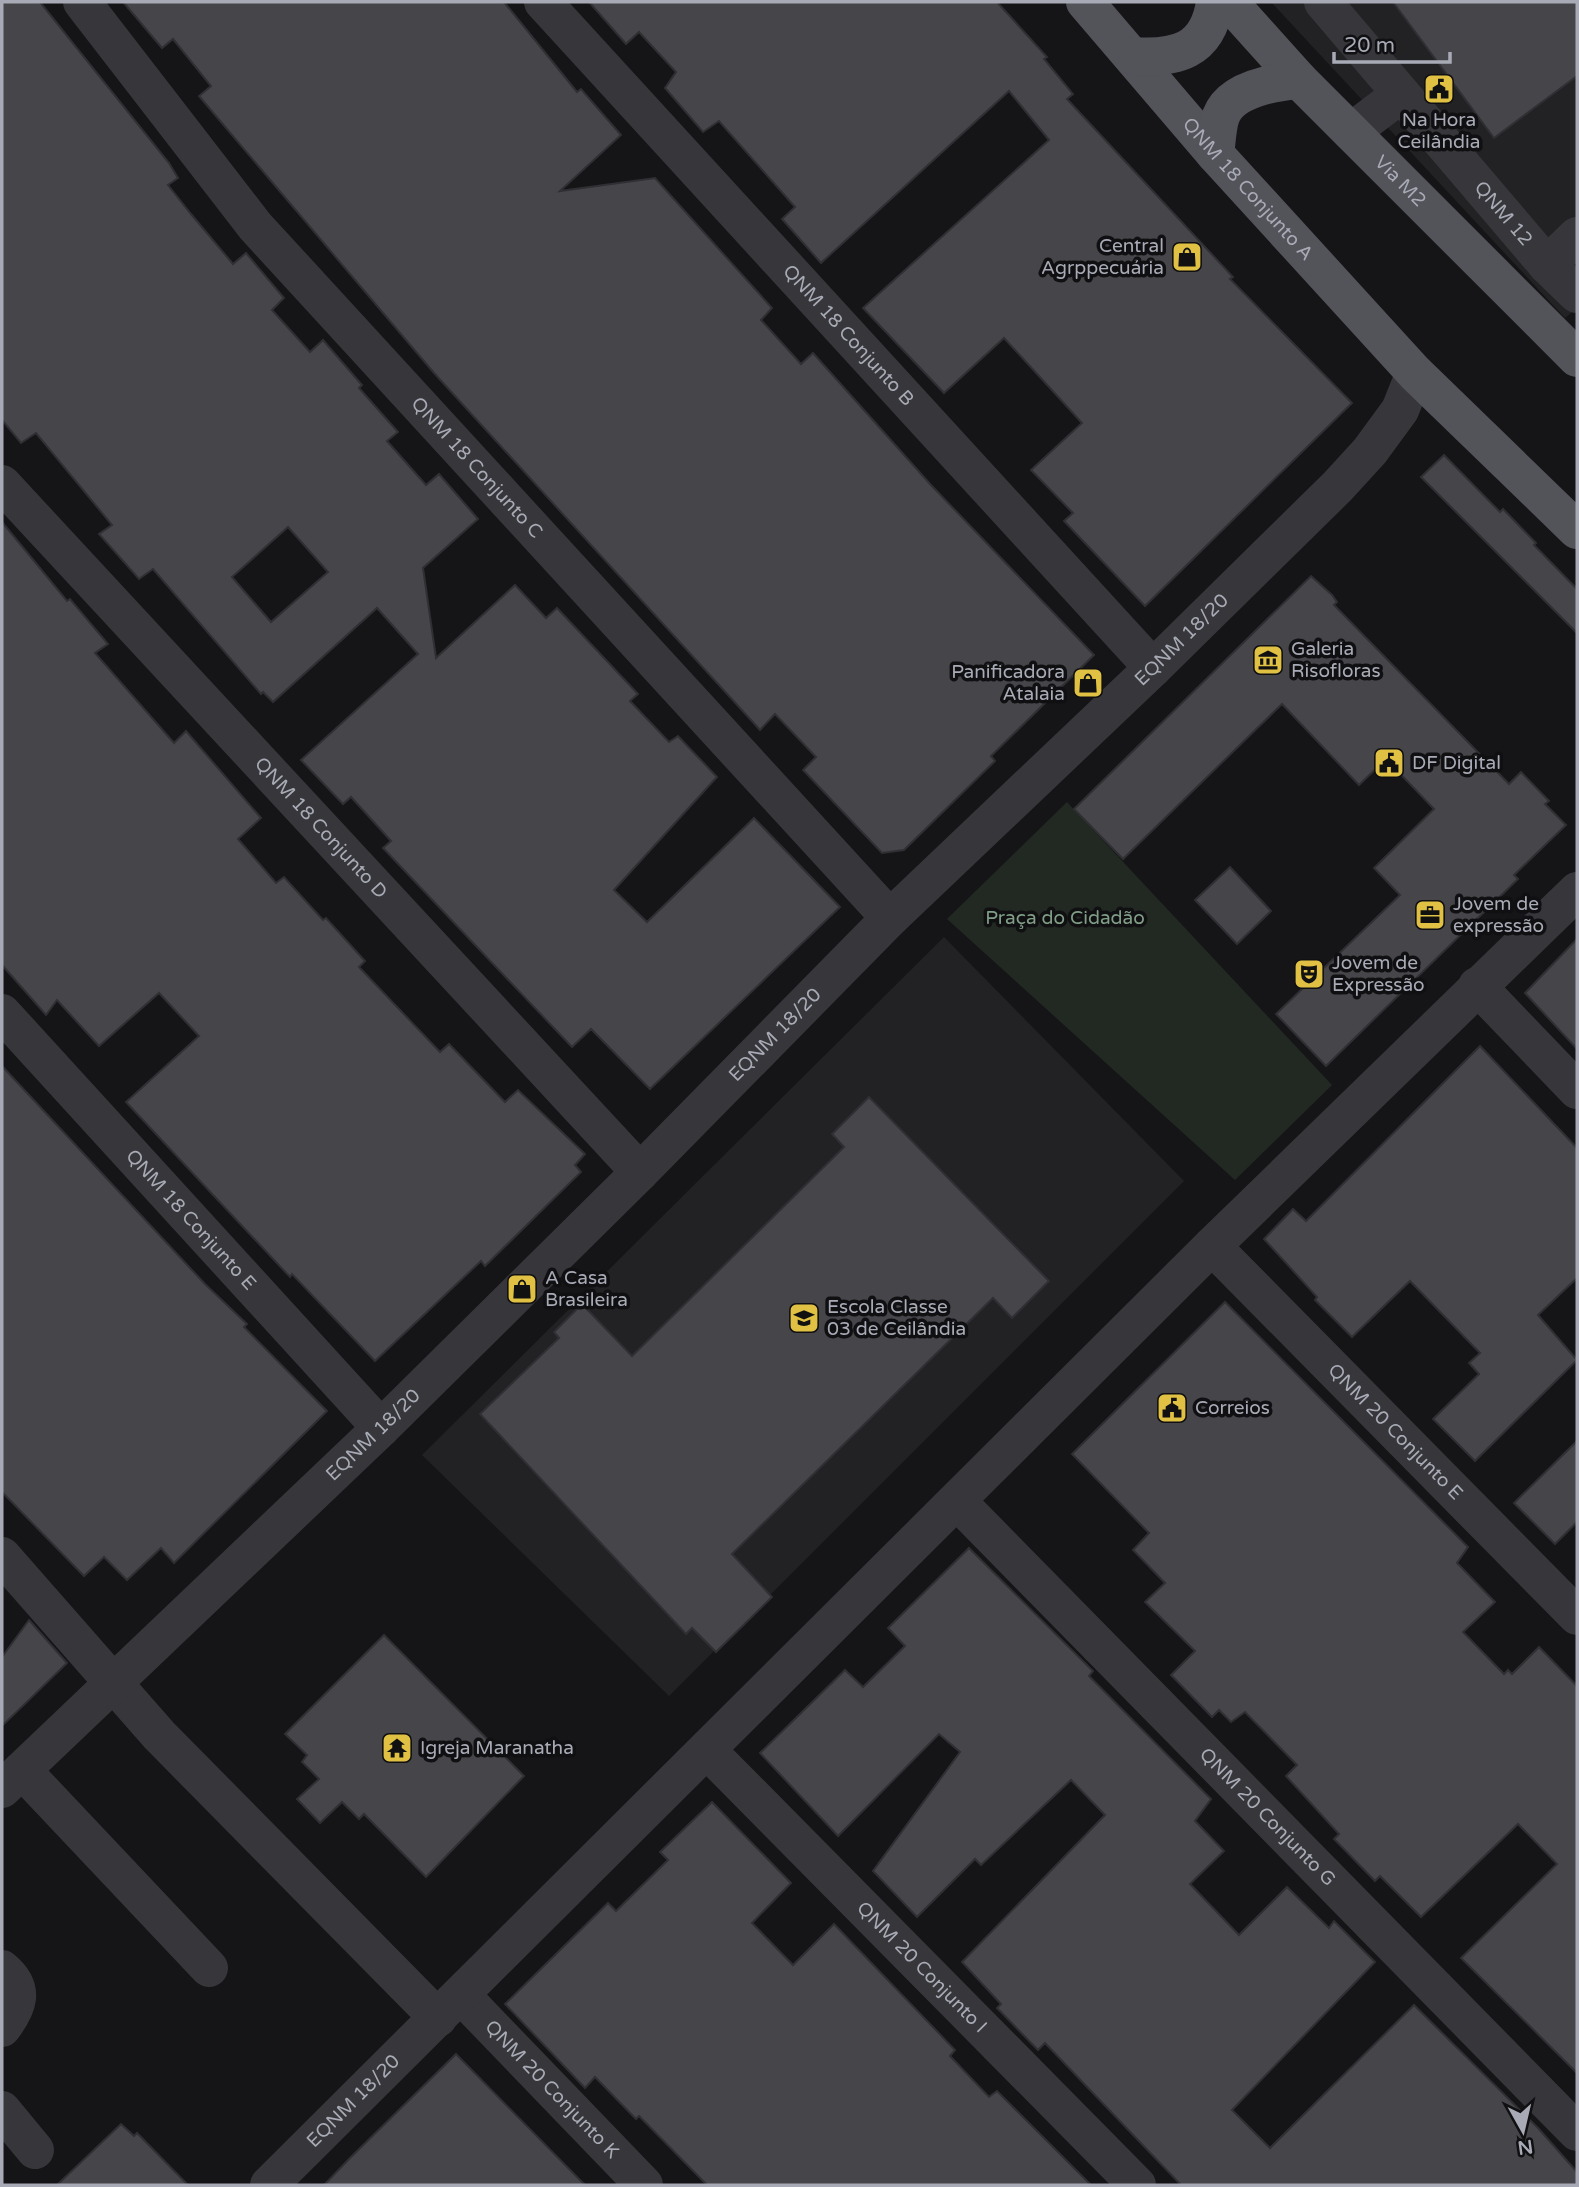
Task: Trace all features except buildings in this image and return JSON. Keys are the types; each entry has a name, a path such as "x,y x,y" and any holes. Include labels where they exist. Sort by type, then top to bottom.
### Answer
{"main road":[{"name":"QNM 18 Conjunto A","path":"1085,2 1215,154 1415,373"},
{"path":"1132,56 1163,58 1185,52 1201,38 1214,13 1234,5"},
{"name":"Via M2","path":"1234,5 1299,79 1577,358"},
{"path":"1215,154 1221,117 1226,107 1272,82 1299,79"},
{"path":"1415,373 1577,530"}],"street":[{"name":"QNM 18 Conjunto C","path":"82,2 255,226 890,918"},
{"name":"QNM 18 Conjunto B","path":"543,2 1153,668"},
{"name":"QNM 12","path":"1323,2 1547,265 1577,294"},
{"path":"1351,132 1401,94"},
{"name":"QNM 12","path":"1547,265 1577,236"},
{"name":"EQNM 18/20","path":"12,1780 381,1428 640,1172 890,918 1153,668 1370,451 1400,410 1415,373"},
{"name":"QNM 18 Conjunto D","path":"2,484 640,1172"},
{"name":"EQNM 18/20","path":"269,2185 708,1751 1212,1246 1577,891"},
{"path":"1477,986 1577,1090"},
{"name":"QNM 18 Conjunto E","path":"2,1013 381,1428"},
{"name":"QNM 20 Conjunto E","path":"1212,1246 1577,1616"},
{"name":"QNM 20 Conjunto G","path":"957,1501 1577,2132"},
{"path":"2,1556 159,1735 449,2007"},
{"name":"QNM 20 Conjunto I","path":"708,1751 1137,2185"},
{"path":"12,1780 209,1968"},
{"path":"2,1969 12,1982 18,1999 16,2010 2,2028"},
{"name":"QNM 20 Conjunto K","path":"449,2007 644,2185"},
{"path":"2,2110 35,2150"}],"shaded area":[{"path":"1271,2 1577,2 1577,308 1565,318"},
{"name":"Escola Classe 03 de Ceilândia","path":"944,937 1184,1181 669,1696 422,1455"}],"green space":[{"name":"Praça do Cidadão","path":"1067,802 1332,1085 1235,1180 947,919"}],"place":[{"name":"Na Hora Ceilândia","path":"1439,89"},
{"name":"Central Agrppecuária","path":"1187,257"},
{"name":"Galeria Risofloras","path":"1268,660"},
{"name":"Panificadora Atalaia","path":"1088,683"},
{"name":"DF Digital","path":"1389,763"},
{"name":"Jovem de expressão","path":"1430,915"},
{"name":"Jovem de Expressão","path":"1309,974"},
{"name":"A Casa Brasileira","path":"522,1289"},
{"name":"Escola Classe 03 de Ceilândia","path":"804,1318"},
{"name":"Correios","path":"1172,1408"},
{"name":"Igreja Maranatha","path":"397,1748"}]}
